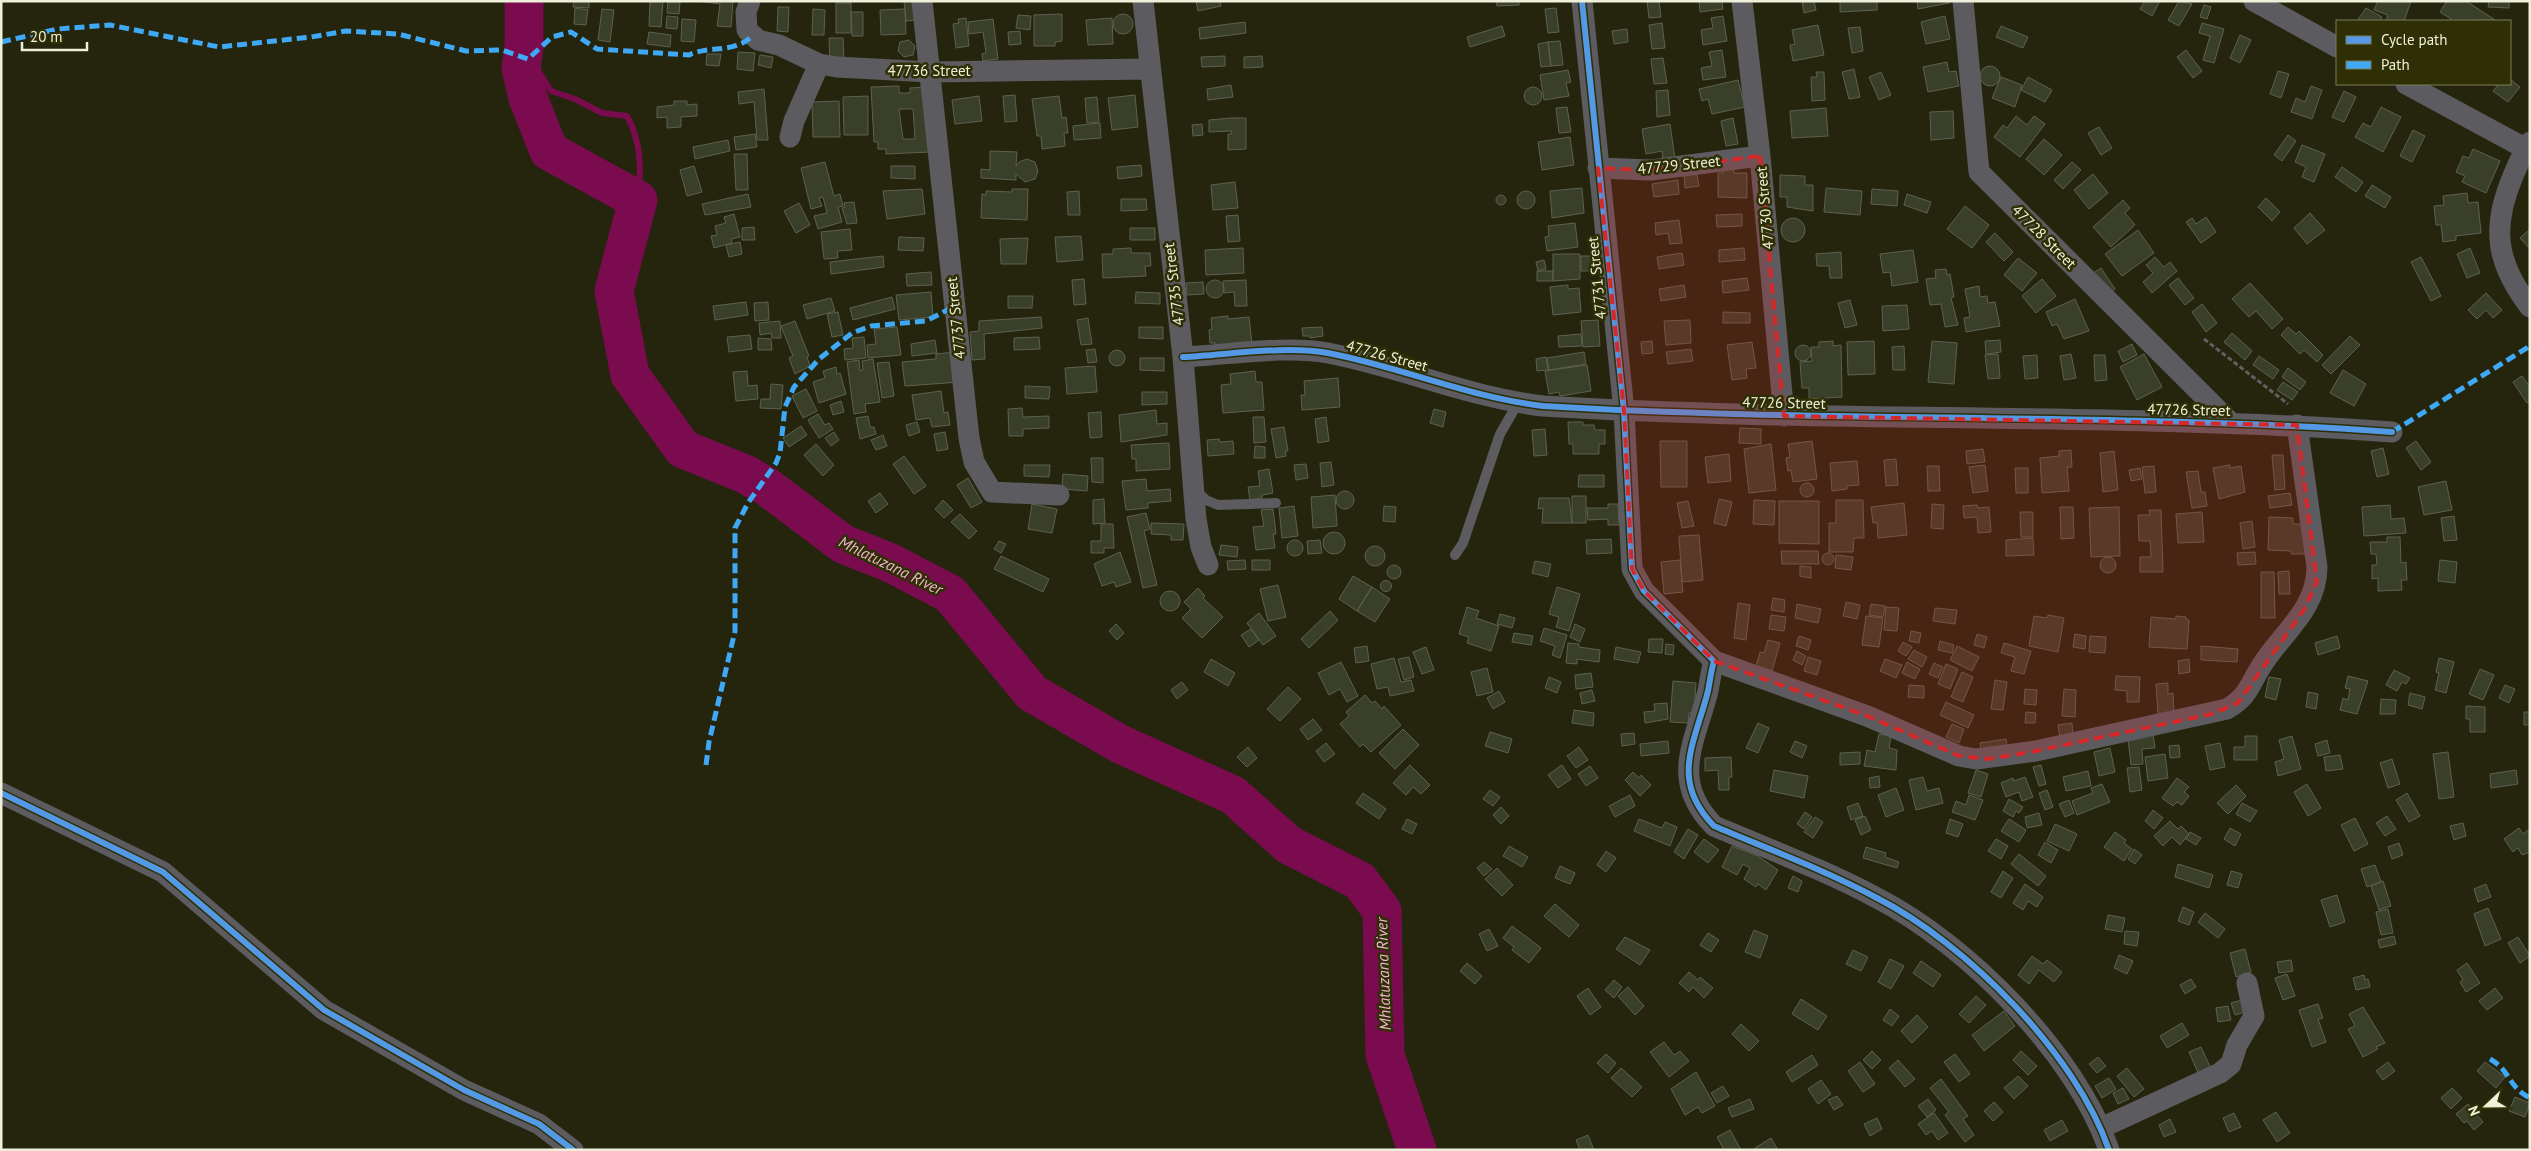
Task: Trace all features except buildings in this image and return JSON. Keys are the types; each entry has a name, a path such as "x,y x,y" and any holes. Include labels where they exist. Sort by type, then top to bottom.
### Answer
{"street":[{"name":"47736 Street","path":"750,1 746,12 747,30 758,40 779,45 819,64 866,70 931,72 1150,69"},
{"path":"922,1 931,72"},
{"name":"47735 Street","path":"1143,1 1183,357 1194,489 1201,547 1208,565"},
{"name":"47731 Street","path":"1582,1 1624,411 1632,569 1644,591 1714,661"},
{"name":"47730 Street","path":"1742,1 1760,156 1784,416"},
{"name":"47728 Street","path":"1962,1 1979,172 2231,423"},
{"path":"2254,1 2336,45"},
{"path":"790,137 794,121 819,64"},
{"name":"47737 Street","path":"931,72 941,187 969,438 974,462 992,492 1059,495"},
{"path":"2408,85 2528,147 2503,200 2499,230 2500,251 2504,265 2513,285 2530,308"},
{"name":"47729 Street","path":"1598,168 1651,170 1760,156"},
{"name":"47726 Street","path":"1183,357 1290,351 1326,353 1503,401 1624,411 1784,416 2231,423 2392,432"},
{"path":"2109,1150 2102,1128 2086,1097 2062,1060 2017,1010 1964,957 1931,932 1878,898 1714,826 1704,815 1693,794 1687,773 1691,744 1708,690 1714,661 1867,716 1959,756 1989,759 2036,751 2227,709 2245,696 2262,665 2304,610 2317,582 2302,426"},
{"path":"1,794 164,872 324,1010 464,1090 539,1124 573,1150"},
{"path":"2102,1128 2220,1073 2231,1064 2237,1045 2254,1016 2247,983"}],"lane":[{"path":"1455,555 1463,542 1500,434 1518,403"},
{"path":"1194,489 1206,500 1218,506 1276,503"}],"path":[{"path":"2204,339 2220,349 2264,388 2298,408 2302,426"}],"highlighted area":[{"path":"1760,156 1784,416 2297,425 2317,582 2304,610 2238,703 2212,714 2036,751 1989,759 1959,756 1867,716 1714,661 1644,591 1632,569 1624,411 1598,168 1651,170"}],"waterway":[{"name":"Mhlatuzana River","path":"524,1 524,48 521,68 528,98 549,151 638,200 614,291 630,375 683,449 745,474 766,486 843,544 891,563 950,594 1032,693 1120,744 1233,795 1289,845 1360,881 1382,911 1385,1055 1417,1150"},
{"path":"524,48 551,91 575,99 602,113 627,116 638,147 640,178 638,200"}],"marked path":[{"path":"1,42 58,29 110,25 219,47 311,37 346,31 398,34 466,51 502,50 528,59 552,37 571,32 597,49 689,55 705,50 739,45 753,35"},
{"path":"706,765 709,742 735,631 735,528 748,503 776,463 780,453 785,407 794,387 819,359 852,333 871,326 926,321 955,306"},
{"path":"2392,432 2530,346"},
{"path":"2490,1059 2502,1069 2517,1089 2530,1098"}],"cycle path":[{"path":"1582,1 1624,411 1632,569 1644,591 1714,661 1689,761 1692,793 1700,809 1714,826 1817,869 1877,898 1911,918 1947,943 2014,1005 2045,1040 2093,1113 2109,1150"},
{"path":"1183,357 1275,350 1328,353 1488,396 1543,406 1755,414 2180,422 2392,432"},
{"path":"1,793 163,872 324,1010 464,1090 539,1124 573,1150"}]}
